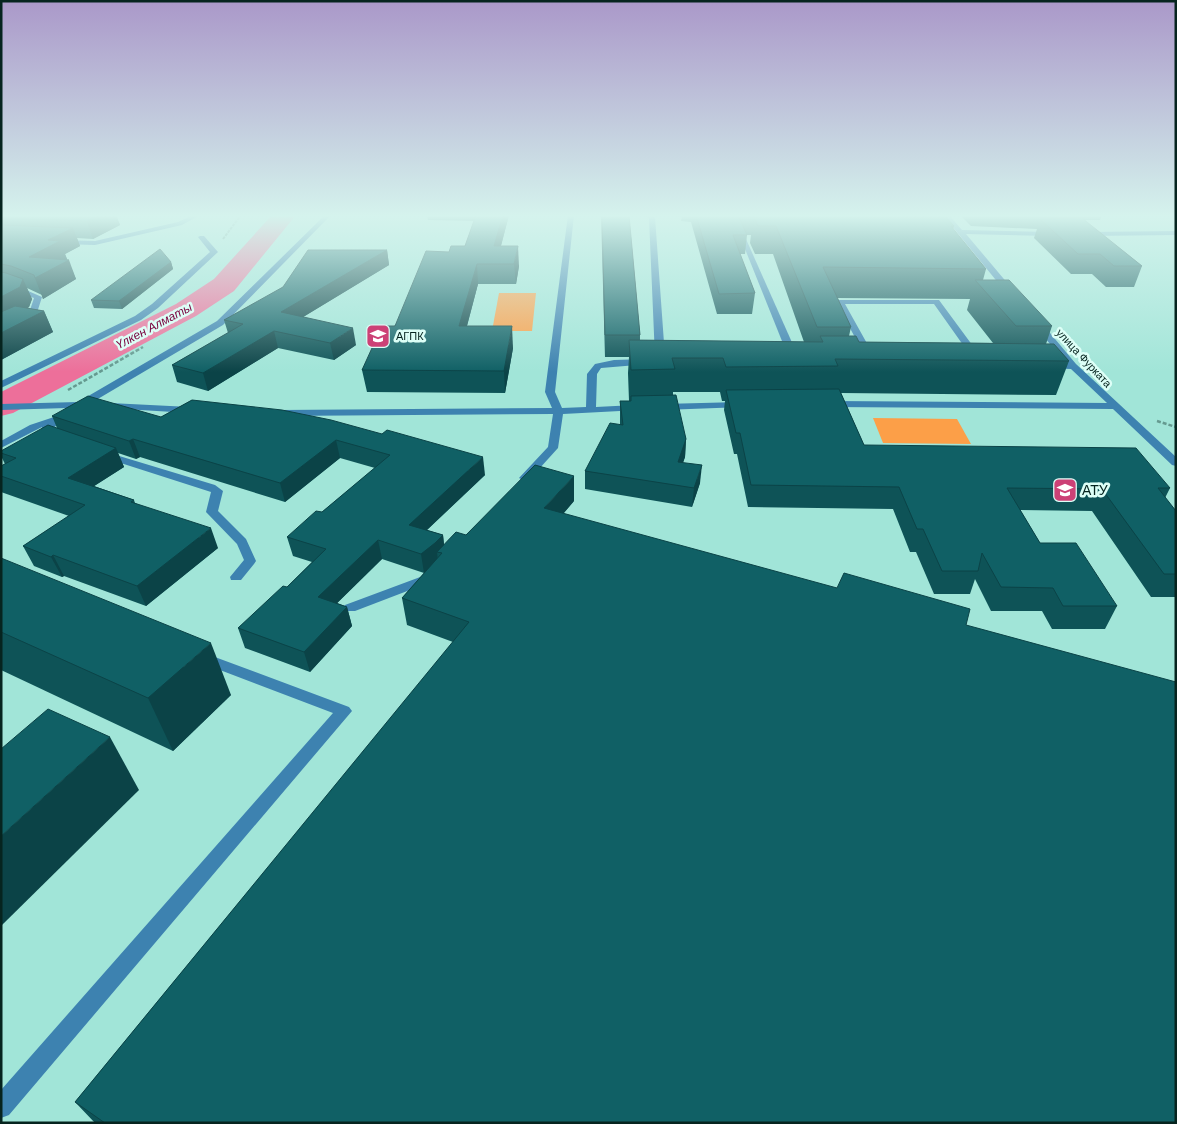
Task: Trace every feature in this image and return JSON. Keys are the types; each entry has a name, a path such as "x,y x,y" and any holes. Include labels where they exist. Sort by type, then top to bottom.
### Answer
{"street":[{"path":"1,385 138,318 155,306 197,267"},
{"path":"59,440 46,432 46,429 60,417 220,323 276,267"},
{"path":"515,490 554,448 558,411 550,392 566,267"},
{"path":"591,410 592,374 598,366 614,363 665,362 657,267"},
{"path":"759,267 796,363 786,363"},
{"path":"989,267 1017,299"},
{"path":"1,287 16,289 38,297 32,317 1,334"},
{"path":"864,364 873,364 840,302 936,302 982,365 972,364"},
{"name":"улица Фурката","path":"1029,314 1073,366 1176,463"},
{"path":"1037,366 1073,366"},
{"path":"816,404 1115,406"},
{"path":"1,407 79,405 196,411"},
{"path":"265,413 558,411 747,405"},
{"path":"1,445 34,427 60,417"},
{"path":"94,452 217,490 212,512 242,542 250,561 236,577"},
{"path":"350,608 396,589 430,578 443,567"},
{"path":"1,1107 344,711 189,652"}],"path":[{"path":"39,406 150,344"}],"shaded area":[{"path":"499,293 536,293 532,331 492,331"},
{"path":"873,418 957,419 971,444 883,443"}],"building":[{"path":"15,267 55,267 35,278 34,275"},
{"path":"135,267 164,267 119,301 91,300"},
{"path":"296,267 357,267 281,312 353,328 330,343 274,331 203,373 172,365 243,324 224,320 283,287"},
{"path":"419,267 476,267 459,326 512,326 504,371 362,370 382,326 395,326"},
{"path":"603,267 634,267 640,335 605,335"},
{"path":"711,267 745,267 755,293 719,294"},
{"path":"793,267 823,267 851,327 817,327"},
{"path":"860,267 985,267 986,269"},
{"path":"1,272 23,279 20,287 1,297"},
{"path":"975,280 1009,280 1052,326 1016,326"},
{"path":"15,306 44,311 1,333 1,312"},
{"path":"820,336 856,336 859,342 1054,344 1069,361 835,359 838,366 726,367 723,358 672,358 675,369 631,370 629,340 823,342"},
{"path":"839,389 864,445 1136,448 1170,488 1158,488 1176,511 1176,574 1164,574 1102,489 1007,488 1040,543 1076,543 1117,606 1063,606 1053,588 1001,587 982,553 978,571 942,571 923,529 917,529 899,487 751,485 740,433 736,433 726,390"},
{"path":"676,395 686,439 678,462 702,465 694,488 585,471 610,423 623,425 620,401 631,401 631,396"},
{"path":"88,396 161,417 192,400 282,410 331,420 382,434 387,430 483,457 409,525 443,535 435,543 421,554 378,540 318,597 347,607 304,652 238,628 283,586 287,587 326,549 287,537 316,511 322,512 390,455 336,440 280,483 133,439 129,441 52,416"},
{"path":"48,425 116,448 68,478 134,500 131,502 211,528 137,586 23,546 85,505 1,476 1,466 16,458 1,453 1,451"},
{"path":"535,465 574,476 544,508 837,588 844,573 970,609 966,625 1176,682 1176,1123 105,1123 75,1102 469,622 402,598 442,553 437,552 456,532 466,535"},
{"path":"1,558 211,643 148,698 1,632"},
{"path":"48,709 110,737 1,836 1,749"}],"waterway":[{"name":"Үлкен Алматы","path":"1,406 186,310 224,285 239,267"}],"place":[{"name":"АГПК","path":"378,336"},
{"name":"АТУ","path":"1065,490"}]}
